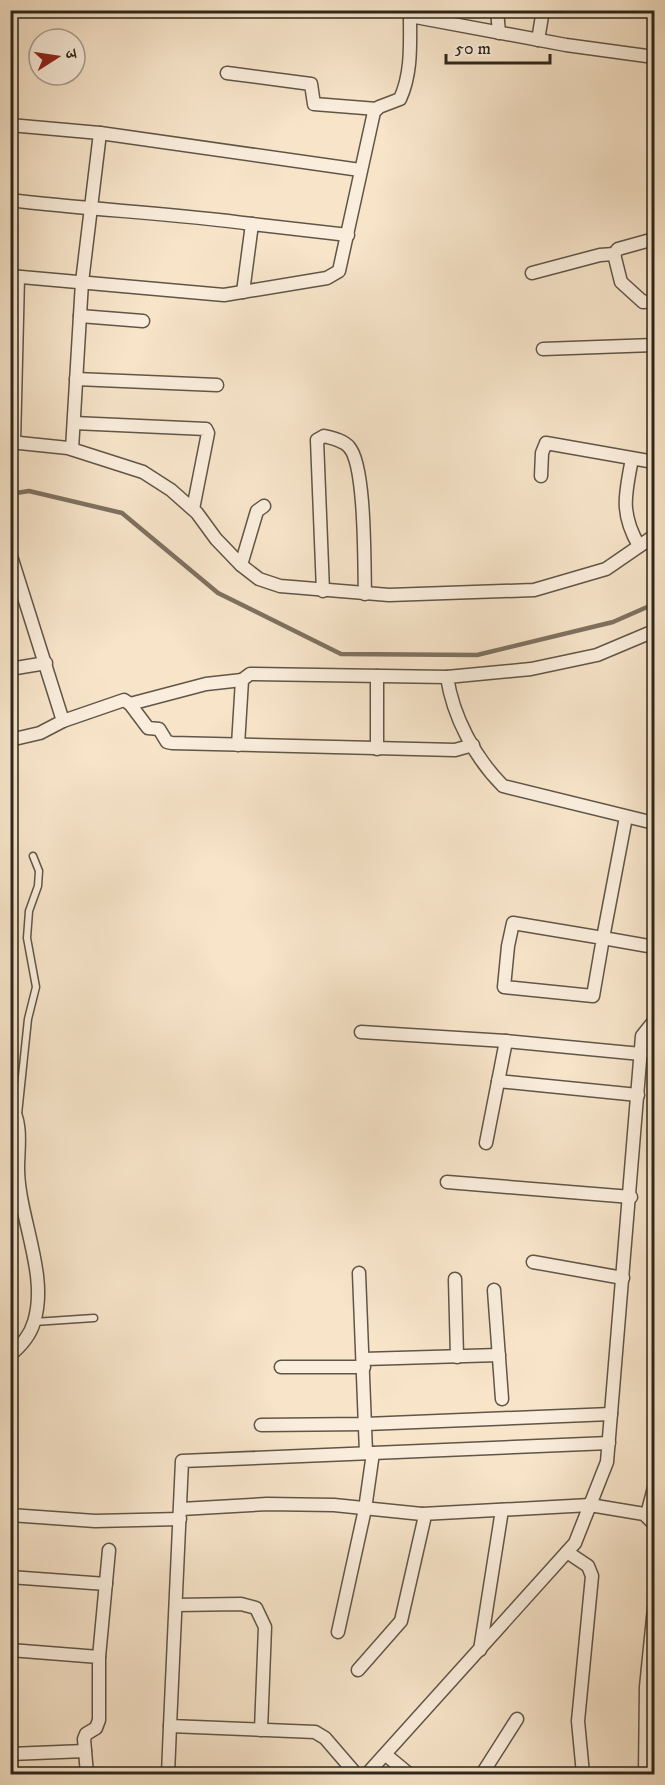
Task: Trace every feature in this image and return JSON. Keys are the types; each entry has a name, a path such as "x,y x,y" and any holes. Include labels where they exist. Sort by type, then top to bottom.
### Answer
{"street":[{"path":"497,10 499,33"},
{"path":"538,40 543,10"},
{"path":"227,73 311,84 314,104 377,109 400,99 405,89 410,63 411,13 499,33 654,57"},
{"path":"377,109 360,170 339,271 327,278 224,296 14,277 12,442 72,449 143,472 193,509 241,565 259,579 280,586 365,594 462,595 534,590 606,569 654,536"},
{"path":"10,125 100,133 360,170"},
{"path":"72,449 82,282 100,133"},
{"path":"10,200 90,210 187,215 348,235"},
{"path":"243,292 252,224"},
{"path":"532,273 600,255 614,254 618,249 654,239"},
{"path":"614,254 621,282 643,302 654,301"},
{"path":"80,316 143,321"},
{"path":"543,349 654,345"},
{"path":"76,380 217,385"},
{"path":"74,423 206,429 208,434 193,509"},
{"path":"323,591 318,441 324,436 343,441 350,447 356,461 362,510 365,594"},
{"path":"541,476 542,453 546,443 654,462"},
{"path":"632,459 625,497 625,513 639,546"},
{"path":"241,565 257,511 264,506"},
{"path":"10,554 63,721"},
{"path":"130,704 206,684 242,680 250,674 258,673 447,677 531,669 597,655 654,631"},
{"path":"10,669 46,663"},
{"path":"377,676 377,748"},
{"path":"447,677 451,703 485,768 503,786 654,824"},
{"path":"238,745 242,680"},
{"path":"10,740 39,733 63,721 124,700 130,704 148,728 159,729 167,742 455,750 473,745"},
{"path":"626,817 603,938 592,996 504,987 513,923 603,938 654,947"},
{"path":"367,1774 387,1755 575,1543 607,1462 631,1197 642,1036 654,1021"},
{"path":"361,1032 506,1041 641,1054"},
{"path":"486,1143 506,1041"},
{"path":"498,1082 638,1095"},
{"path":"10,1106 18,1118 18,1178 38,1293 34,1322 24,1344 10,1355"},
{"path":"447,1182 631,1197"},
{"path":"533,1262 623,1278"},
{"path":"338,1632 365,1509 369,1453 359,1273"},
{"path":"455,1279 458,1357"},
{"path":"494,1290 502,1399"},
{"path":"281,1367 499,1355"},
{"path":"261,1425 366,1424 611,1414"},
{"path":"168,1774 182,1461 609,1443"},
{"path":"10,1515 94,1521 278,1504 334,1504 422,1514 590,1505 644,1514 654,1524"},
{"path":"480,1650 502,1509"},
{"path":"358,1670 401,1621 424,1520 422,1514"},
{"path":"87,1774 86,1734 96,1728 99,1720 99,1657 109,1550"},
{"path":"567,1552 588,1566 592,1576 578,1721 583,1774"},
{"path":"10,1577 106,1584"},
{"path":"176,1605 241,1604 256,1608 265,1627 261,1730"},
{"path":"645,1774 646,1687 654,1608"},
{"path":"10,1650 99,1657"},
{"path":"482,1774 517,1719"},
{"path":"170,1726 315,1732 325,1738 356,1774"},
{"path":"10,1754 85,1751"},
{"path":"387,1755 409,1774"}],"lane":[{"path":"18,1118 28,1019 36,987 27,938 29,911 38,886 39,871 33,856"},
{"path":"641,1054 654,1055"},
{"path":"34,1322 94,1318"},
{"path":"644,1514 654,1476"}],"waterway":[{"path":"10,494 29,491 122,513 218,593 341,654 477,655 613,622 654,604"}]}
